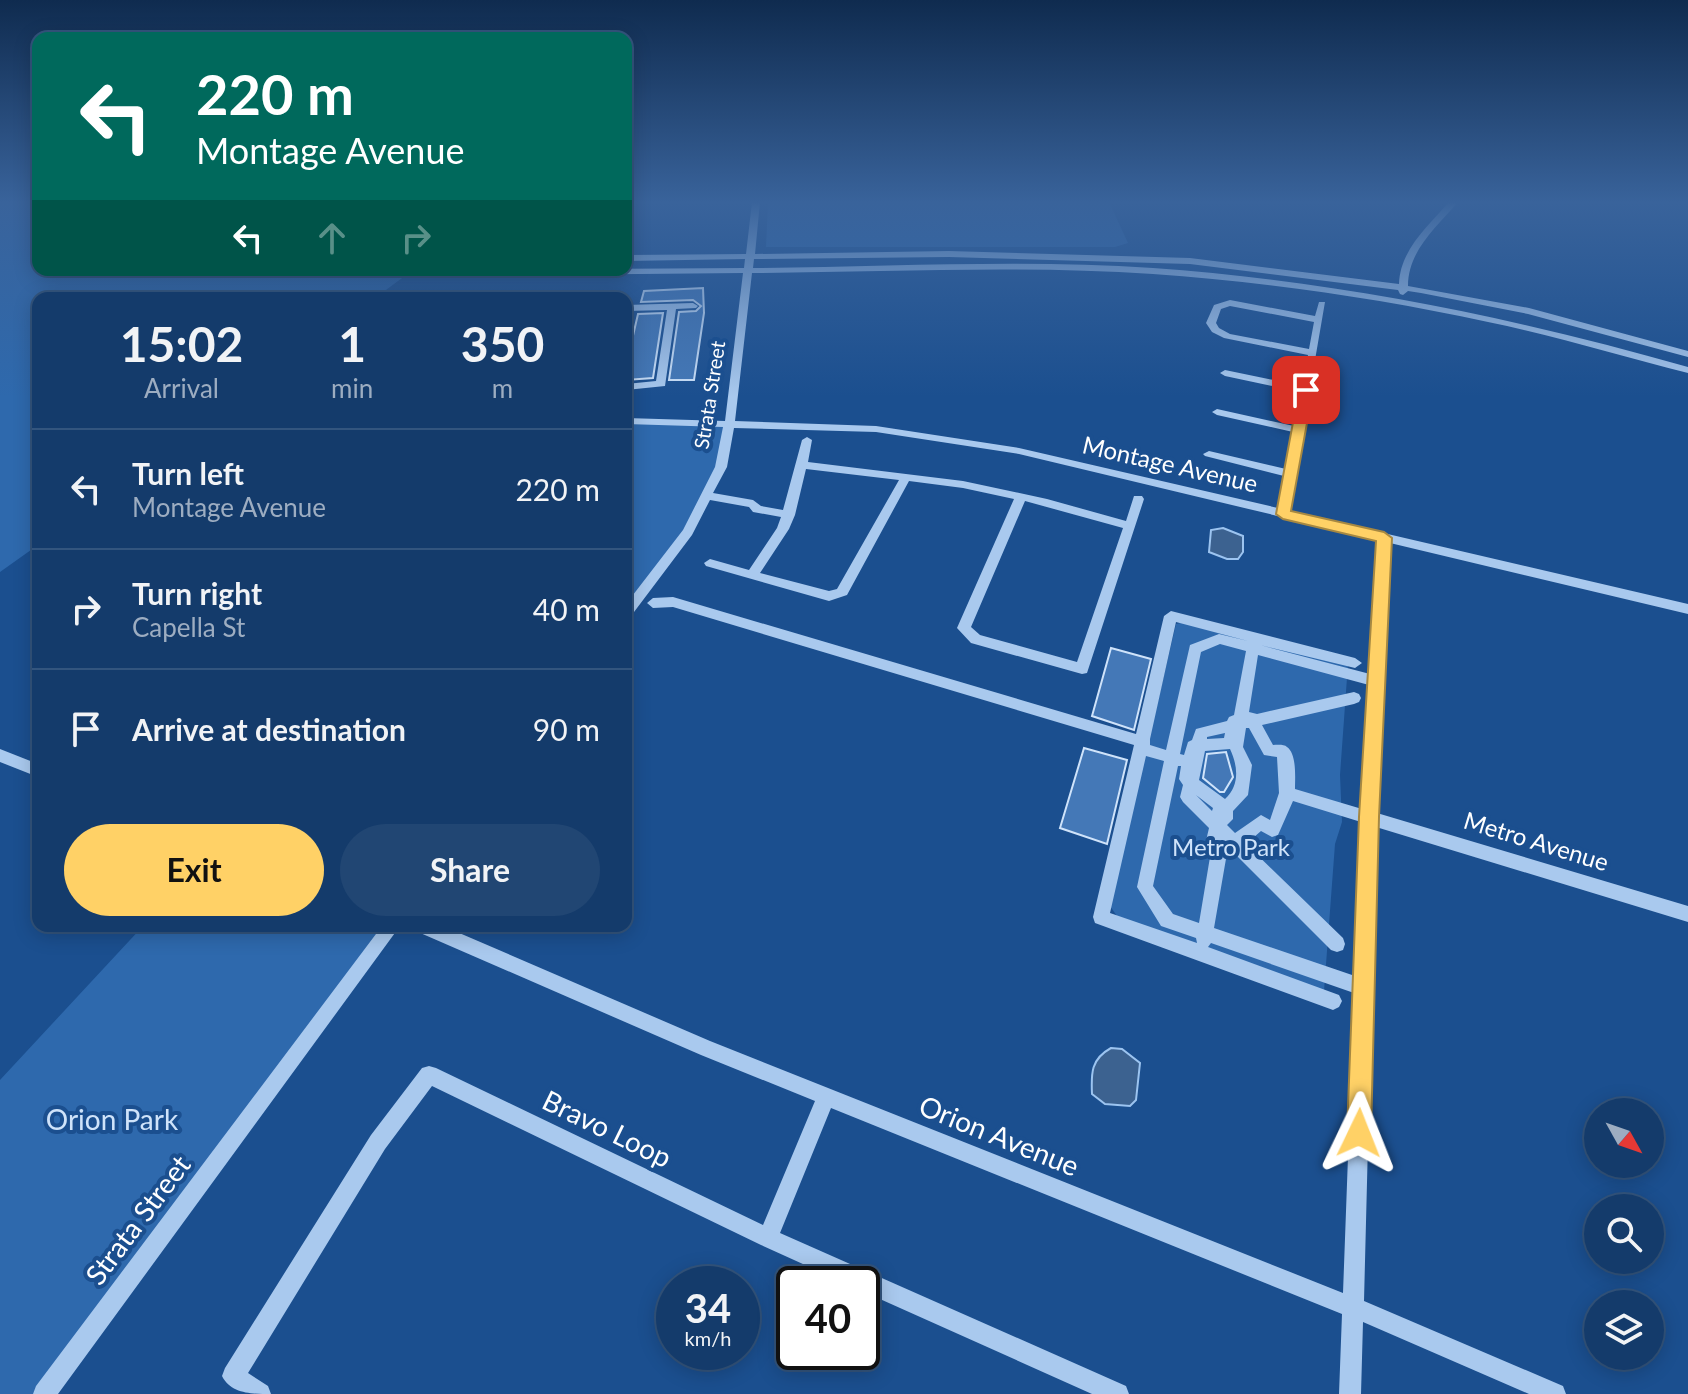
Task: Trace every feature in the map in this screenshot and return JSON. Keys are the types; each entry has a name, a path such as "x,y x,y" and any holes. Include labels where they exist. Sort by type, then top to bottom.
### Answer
{"street":[{"name":"Strata Street","path":"632,606 668,561 721,467 747,267"},
{"path":"1153,267 1154,271"},
{"path":"1238,267 1403,286 1529,311 1688,354"},
{"path":"1404,301 1403,286 1408,267"},
{"path":"632,272 1020,268 1154,271 1294,285 1404,301 1563,336 1688,370"},
{"path":"1313,353 1224,335 1212,327 1214,316 1218,306 1233,303 1319,320"},
{"path":"1283,514 1322,304"},
{"path":"632,386 661,384 672,306"},
{"path":"632,308 693,306"},
{"path":"1225,373 1306,390"},
{"path":"1217,412 1299,430"},
{"name":"Montage Avenue","path":"632,421 876,429 1019,451 1688,609"},
{"path":"752,575 789,515 807,440"},
{"path":"1209,454 1291,474"},
{"path":"802,465 964,484 1130,526"},
{"path":"710,563 829,596 842,592 906,477"},
{"path":"1021,497 964,628 976,639 1082,669 1138,499"},
{"path":"704,500 749,512 757,509 789,515"},
{"path":"1350,1394 1369,817 1384,538"},
{"path":"653,603 673,602 1192,763"},
{"path":"1333,1001 1101,917 1171,616 1376,681"},
{"path":"1355,663 1219,639 1195,649 1145,887 1167,920 1364,988"},
{"path":"1202,954 1224,836 1226,808 1240,795 1245,765 1236,747 1253,643"},
{"path":"1337,944 1224,836 1188,797 1192,763 1201,733 1354,698"},
{"path":"1224,836 1261,822 1272,830 1284,810 1288,793 1284,754 1282,751 1269,751 1242,723"},
{"path":"0,755 32,768"},
{"name":"Metro Avenue","path":"1288,793 1688,914"},
{"name":"Strata Street","path":"44,1394 388,932"},
{"name":"Orion Avenue","path":"438,932 707,1049 1353,1308 1555,1394"},
{"name":"Bravo Loop","path":"260,1394 233,1376 378,1142 429,1075 768,1238 1118,1394"},
{"path":"768,1238 826,1097"}],"green space":[{"path":"0,267 32,267 32,276 405,276 383,292 32,292 32,549 0,572"},
{"path":"632,421 729,423 709,496 632,605"},
{"name":"Metro Park","path":"1185,622 1348,664 1340,775 1342,822 1335,844 1324,991 1119,919 1110,906 1176,624"},
{"name":"Orion Park","path":"137,932 388,932 44,1394 0,1394 0,1080"}],"shaded area":[{"path":"1223,528 1243,536 1243,552 1238,559 1227,559 1209,552 1211,530"},
{"path":"1111,1048 1122,1049 1140,1063 1136,1100 1130,1106 1105,1104 1092,1094 1096,1062"}],"building":[{"path":"703,288 704,313 694,380 669,380 679,312 696,311 701,306 693,300 641,302 644,291"},
{"path":"663,313 653,378 632,380 632,340 638,314"},
{"path":"1111,648 1151,659 1134,730 1092,716"},
{"path":"1084,748 1127,760 1107,844 1060,828"},
{"path":"1226,752 1233,777 1224,792 1220,792 1203,778 1207,754"}],"route":[{"path":"1306,390 1283,514 1384,538 1369,817 1359,1133"}]}
